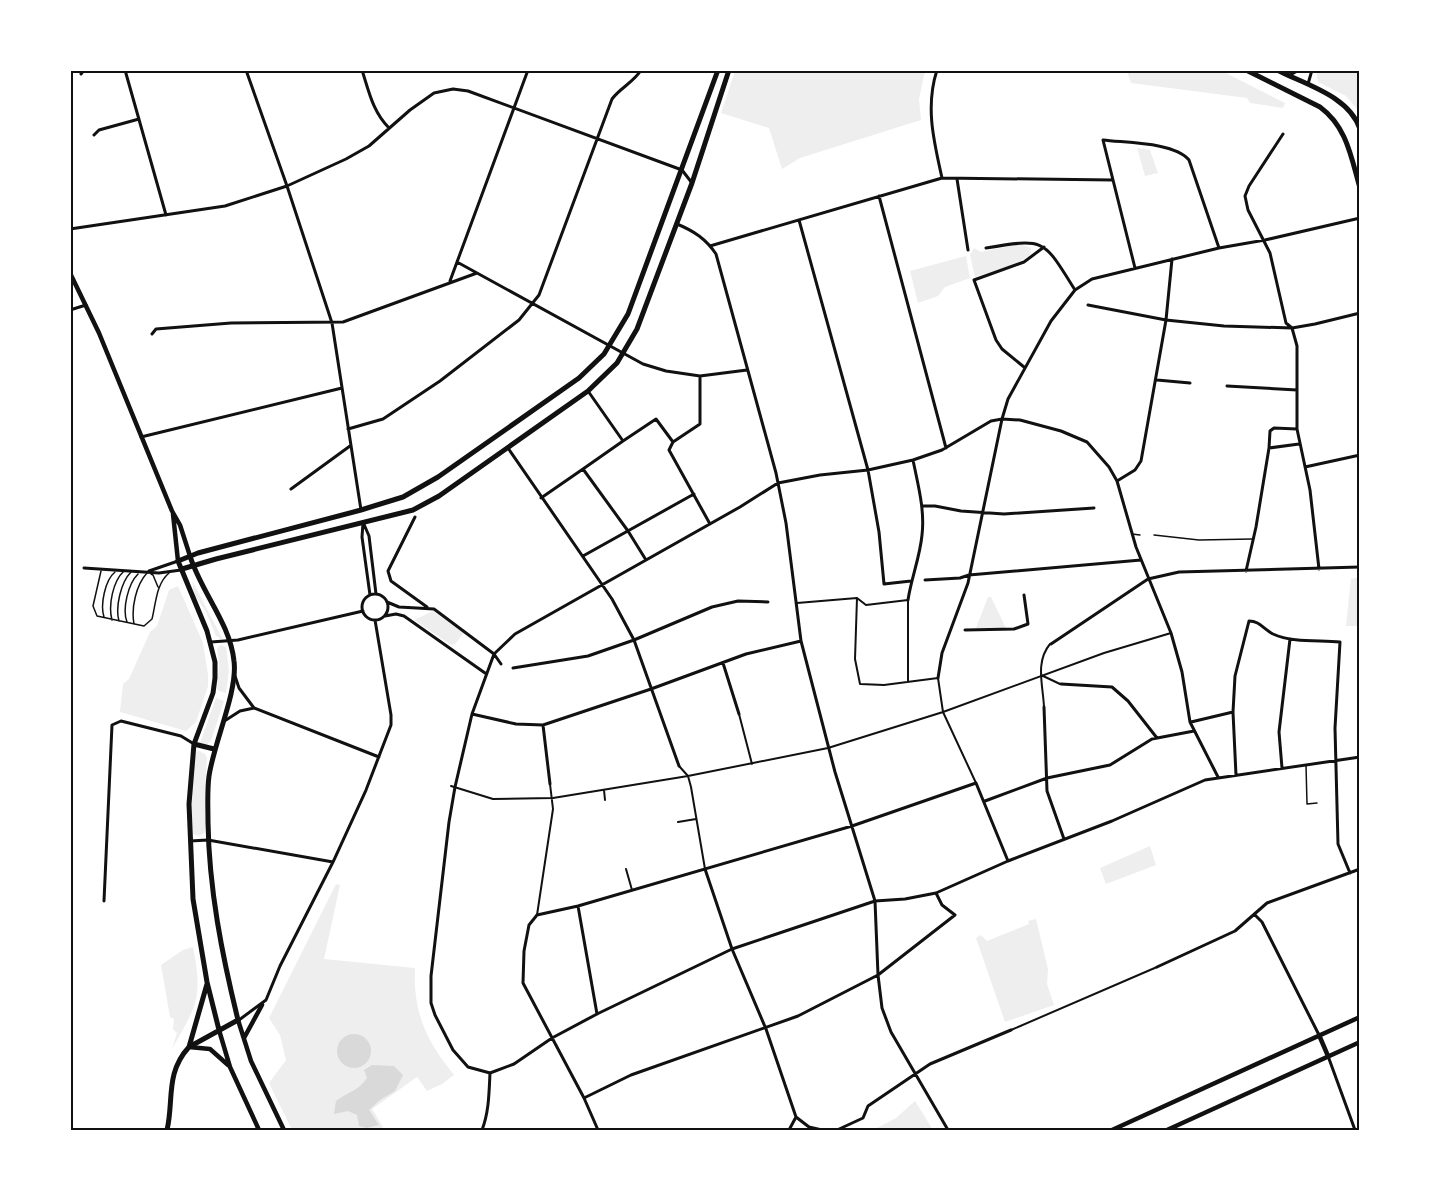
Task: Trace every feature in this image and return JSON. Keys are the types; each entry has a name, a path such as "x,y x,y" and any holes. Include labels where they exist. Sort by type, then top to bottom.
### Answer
{"main road":[{"path":"178,561 403,497 429,483 579,378 604,354 628,314 718,70"},
{"path":"182,569 413,510 439,495 588,392 623,355 637,329 692,183 729,70"},
{"path":"1246,70 1328,113 1346,139 1359,188"},
{"path":"1277,70 1342,103 1354,117 1359,129"},
{"path":"1299,97 1307,86"},
{"path":"663,220 677,224"},
{"path":"70,273 86,305 172,511 180,525 193,565 230,642 234,672 209,778 208,840 213,896 238,1020 251,1061 284,1131"},
{"path":"361,510 363,521"},
{"path":"172,511 178,561 211,642 215,678 213,693 194,744 189,804 193,899 207,982 219,1030 230,1066 260,1131"},
{"path":"194,744 214,749"},
{"path":"167,1131 170,1090 174,1074 179,1060 189,1047 207,982"},
{"path":"244,1038 262,1005"},
{"path":"1112,1131 1359,1017"},
{"path":"189,1047 238,1020"},
{"path":"1319,1035 1328,1056"},
{"path":"1167,1131 1359,1042"},
{"path":"189,1047 210,1049 230,1066"}],"street":[{"path":"125,70 166,215"},
{"path":"246,70 332,323 361,510"},
{"path":"362,70 374,107 380,119 389,128"},
{"path":"450,281 528,70"},
{"path":"348,429 383,418 440,381 510,328 534,304 612,99 619,89 641,70"},
{"path":"936,70 931,114 942,178"},
{"path":"1287,76 1299,70"},
{"path":"1307,86 1312,70"},
{"path":"70,229 225,206 287,186 369,146 410,110 443,90 468,91 682,170 692,183"},
{"path":"94,135 99,130 139,119"},
{"path":"1283,134 1249,186 1245,196 1248,210 1270,253 1286,323 1292,328 1297,346 1297,429 1310,490 1320,569"},
{"path":"1135,268 1103,140 1178,150 1184,154 1220,248"},
{"path":"710,246 942,178 1113,180"},
{"path":"957,179 968,249"},
{"path":"879,196 946,448"},
{"path":"1008,861 985,801 943,712 938,678 942,653 968,583 1002,419 1008,399 1024,367 1062,305 1075,290 1092,279 1359,218"},
{"path":"799,220 868,470 876,506 884,584 911,581"},
{"path":"677,224 692,230 716,254 778,483 788,534 801,641 828,748 875,901 878,975 882,1008 891,1032 948,1131"},
{"path":"986,248 1026,242 1036,243 1054,256 1075,290"},
{"path":"1024,367 1002,349 996,340 974,280 1024,262 1044,247"},
{"path":"1117,481 1137,468 1141,461 1157,380 1172,259"},
{"path":"458,262 643,364 666,371 699,376 747,370"},
{"path":"152,334 156,329 231,323 343,322 477,273"},
{"path":"1088,304 1166,320 1221,326 1292,328 1359,313"},
{"path":"70,310 86,305"},
{"path":"699,376 700,424 673,442 669,450 710,524"},
{"path":"1157,380 1190,383"},
{"path":"1227,386 1297,390"},
{"path":"141,437 342,388"},
{"path":"588,392 623,441"},
{"path":"541,498 656,419 673,442"},
{"path":"1218,777 1190,722 1182,672 1171,633 1131,534 1123,496 1117,481 1096,450 1076,436 1020,420 1002,419 991,421 975,429 946,448 913,460 868,470 820,475 778,483 515,634 494,654 485,673 472,714 453,786 430,993 435,1015 460,1060 468,1067 490,1073 514,1064 552,1038 597,1014 732,949 875,901 905,899 936,893 1205,780 1359,757"},
{"path":"1246,571 1269,448 1270,431 1274,428 1297,429"},
{"path":"1269,448 1299,444"},
{"path":"291,489 351,445"},
{"path":"507,447 603,584 634,640 679,766 688,776 705,869 732,949 766,1029 796,1117 808,1129 822,1131"},
{"path":"1305,467 1359,455"},
{"path":"908,681 908,600 922,536 922,506 913,460"},
{"path":"584,469 646,560"},
{"path":"583,556 694,494"},
{"path":"922,506 1004,514 1094,508"},
{"path":"414,517 388,571 391,581 429,608"},
{"path":"363,521 369,536 376,594"},
{"path":"363,521 362,537 370,595"},
{"path":"925,580 1141,560"},
{"path":"147,572 178,561"},
{"path":"1064,839 1047,791 1041,675 1042,655 1050,644 1148,579 1179,572 1359,567"},
{"path":"84,568 169,573 182,569"},
{"path":"485,673 404,616 396,614 375,620 368,618 363,611 364,600 376,594 399,607 434,609 494,654 501,664"},
{"path":"965,630 1014,629 1028,624 1024,595"},
{"path":"796,603 857,598 866,605 908,600"},
{"path":"857,598 855,659 860,684 884,685 938,678"},
{"path":"513,668 588,656 634,640 712,607 738,601 768,602"},
{"path":"385,616 388,612 387,602"},
{"path":"211,642 230,642 363,611"},
{"path":"238,1020 262,1005 269,994 285,956 333,862 366,790 391,725 392,715 375,620"},
{"path":"1236,775 1234,676 1249,621 1257,621 1271,633 1290,639 1340,642 1335,728 1338,844 1350,873"},
{"path":"950,631 955,631"},
{"path":"453,786 493,798 553,798 688,776 828,748 943,712 1041,675 1171,633"},
{"path":"1282,768 1279,732 1290,639"},
{"path":"472,714 516,724 543,725 746,654 801,641"},
{"path":"723,663 752,764"},
{"path":"234,672 239,688 254,708 379,757"},
{"path":"1041,675 1061,684 1112,687 1128,701 1157,738"},
{"path":"222,724 231,715 254,708"},
{"path":"1190,722 1233,712"},
{"path":"104,901 112,725 121,721 181,736 194,744"},
{"path":"543,725 554,808 537,915 529,925 524,951 523,983 584,1098 598,1131"},
{"path":"985,801 1047,778 1110,765 1152,739 1195,730"},
{"path":"537,915 578,906 852,826 976,783"},
{"path":"604,790 605,800"},
{"path":"678,822 697,819"},
{"path":"189,841 208,840 333,862"},
{"path":"626,870 632,890"},
{"path":"837,1131 863,1118 868,1106 930,1064 1157,967 1235,931 1267,903 1359,870"},
{"path":"584,1098 631,1076 798,1016 878,975 955,915 942,905 936,893"},
{"path":"578,906 597,1014"},
{"path":"1254,914 1262,922 1319,1035"},
{"path":"1328,1056 1355,1131"},
{"path":"482,1131 490,1098 490,1073"},
{"path":"789,1131 796,1117"}],"lane":[{"path":"1131,534 1140,534"},
{"path":"1154,535 1199,540 1253,539"},
{"path":"101,570 93,606 97,616 144,626 152,619 163,578 169,573"},
{"path":"104,618 102,611 110,576 116,570"},
{"path":"112,620 110,612 117,578 124,571"},
{"path":"119,622 117,613 124,579 132,571"},
{"path":"127,623 124,615 132,580 140,571"},
{"path":"135,625 132,615 139,581 147,572 153,575 159,589"},
{"path":"1305,765 1307,804 1317,803"}],"shaded area":[{"path":"735,71 925,71 919,99 921,120 800,158 782,169 769,128 721,113"},
{"path":"1127,71 1222,71 1285,103 1283,108 1250,103 1247,98 1131,83"},
{"path":"1316,71 1359,71 1359,111 1346,96 1318,82"},
{"path":"1137,148 1150,150 1158,173 1145,176"},
{"path":"1020,244 1031,248 1030,255 1016,264 975,277 970,255 974,248 981,252"},
{"path":"966,256 970,278 945,287 938,296 918,303 910,271"},
{"path":"1359,577 1359,626 1346,626 1351,579"},
{"path":"192,580 223,640 216,636 206,612 194,594"},
{"path":"178,586 203,643 208,675 208,686 196,722 186,731 120,712 123,684 129,679 150,632 157,626 169,590"},
{"path":"988,597 991,597 1006,628 976,628"},
{"path":"433,611 464,633 455,644 451,645 414,620"},
{"path":"221,645 226,647 229,671 226,693 217,690 219,664 217,648"},
{"path":"216,698 224,701 211,741 205,746 200,743"},
{"path":"197,750 205,754 207,758 206,828 199,836 193,834 192,802 193,770"},
{"path":"1150,846 1156,865 1106,884 1100,868"},
{"path":"336,884 340,885 324,959 415,968 416,999 423,1025 436,1050 454,1075 427,1091 417,1077 372,1109 383,1127 379,1130 292,1130 269,1083 286,1060 280,1035 269,1018"},
{"path":"1036,919 1048,969 1047,984 1054,1005 1005,1022 976,938 981,935 987,941"},
{"path":"193,947 197,978 196,1001 172,1049 177,1033 173,1029 174,1019 170,1017 161,965 183,950"},
{"path":"354,1034 366,1039 371,1051 366,1063 354,1068 342,1063 337,1051 342,1039"},
{"path":"372,1065 394,1066 403,1075 395,1091 369,1110 379,1125 367,1128 359,1126 357,1115 348,1111 334,1114 336,1101 364,1082 367,1078 364,1070"},
{"path":"915,1101 933,1130 873,1130 896,1118"}]}
